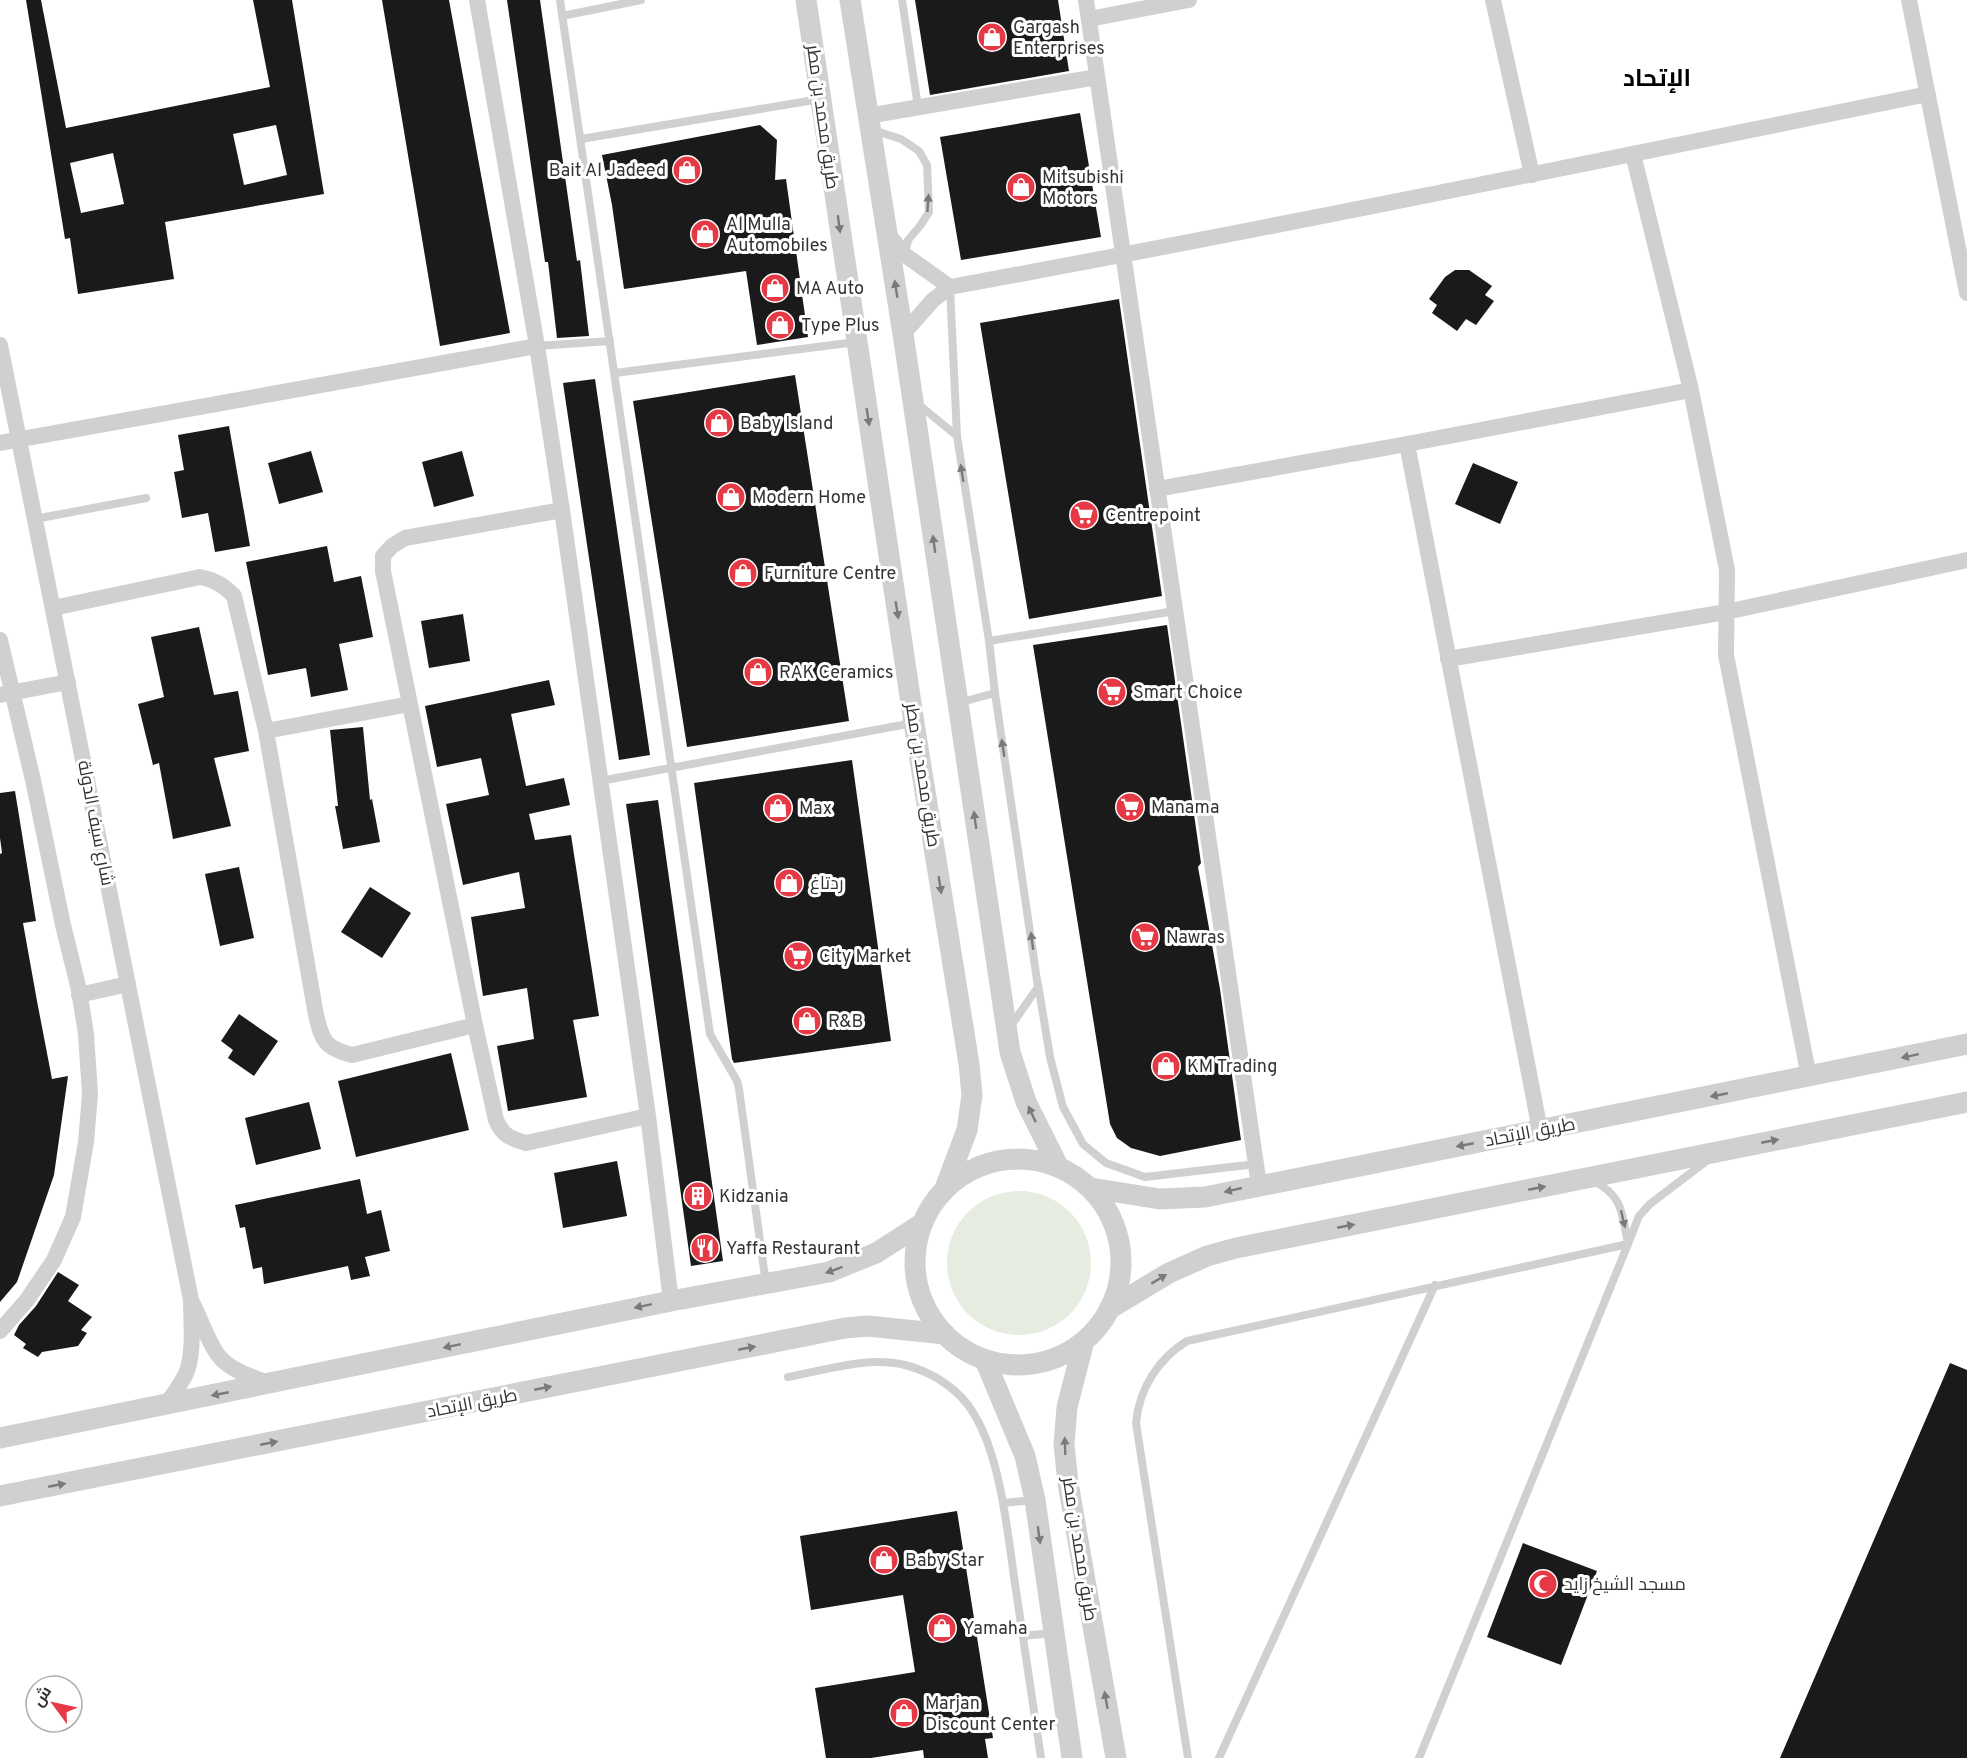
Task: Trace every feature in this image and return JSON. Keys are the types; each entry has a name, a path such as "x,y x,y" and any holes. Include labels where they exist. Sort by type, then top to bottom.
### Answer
{"street":[{"path":"477,0 537,346 562,510 648,1116 671,1300"},
{"name":"طريق محمد بن مطر","path":"806,0 972,1095 968,1130 944,1191"},
{"path":"850,0 903,334 1010,1052 1020,1087 1058,1166"},
{"path":"1086,0 1257,1174"},
{"path":"1089,19 1189,0"},
{"path":"1493,0 1532,175"},
{"path":"1909,0 1967,292"},
{"path":"868,122 918,107 1097,77"},
{"path":"903,334 933,300 950,287 1532,175 1928,94"},
{"path":"1633,154 1691,390 1727,570 1726,655 1809,1077"},
{"path":"887,233 905,255 950,287"},
{"name":"شارع سيف الدولة","path":"0,345 191,1300 188,1369 179,1387 165,1406"},
{"path":"0,443 537,346"},
{"path":"1157,489 1691,390"},
{"path":"1407,444 1540,1130"},
{"path":"562,510 405,538 392,546 383,556 383,571 475,1025 496,1120 501,1131 511,1139 526,1143 648,1116"},
{"path":"1448,658 1726,612 1967,560"},
{"path":"53,608 200,577 224,586 234,596 266,731 316,1015 325,1043 337,1051 352,1055 475,1025"},
{"path":"0,640 6,694 80,995 86,1034 90,1095 86,1142 72,1217 54,1260 27,1300 0,1331"},
{"path":"6,694 68,682"},
{"path":"266,731 410,704"},
{"path":"80,995 128,984"},
{"name":"طريق اﻹتحاد","path":"1091,1188 1160,1199 1205,1197 1257,1174 1540,1130 1967,1044"},
{"path":"1109,1309 1169,1273 1207,1256 1226,1251 1967,1102"},
{"path":"1009,1159 1034,1160 1058,1166 1091,1188 1105,1205 1115,1225 1120,1246 1121,1267 1118,1289 1102,1321 1084,1341 1067,1352 1047,1361 1016,1364 985,1360 963,1349 945,1334 930,1316 920,1294 915,1270 916,1246 923,1223 935,1201 944,1191 963,1175 985,1164 1009,1159"},
{"path":"0,1438 165,1406 671,1300 766,1285 829,1272 876,1253 923,1223"},
{"name":"شارع سيف الدولة","path":"191,1300 217,1354 229,1365 271,1384"},
{"name":"طريق اﻹتحاد","path":"0,1496 845,1328 868,1326 945,1334"},
{"name":"طريق محمد بن مطر","path":"1084,1341 1067,1407 1064,1444 1068,1483 1116,1758"},
{"name":"طريق محمد بن مطر","path":"985,1360 1025,1456 1035,1500 1072,1758"}],"lane":[{"path":"560,0 710,1034 737,1081 739,1089 766,1285"},
{"path":"562,16 641,0"},
{"path":"902,0 918,107"},
{"path":"581,139 821,99"},
{"path":"868,122 919,151 927,165 929,212 908,240 905,255"},
{"path":"950,287 957,436 1038,987 1007,1032"},
{"path":"537,346 610,341"},
{"path":"615,373 857,342"},
{"path":"913,400 957,436"},
{"path":"35,519 146,498"},
{"path":"989,642 1175,611"},
{"path":"957,703 994,693"},
{"path":"600,782 914,723"},
{"path":"1035,967 1050,1057 1063,1107 1083,1144 1106,1164 1145,1177 1257,1174"},
{"path":"1419,1758 1640,1216 1650,1204 1699,1169 1718,1152"},
{"path":"1587,1178 1607,1187 1619,1203 1628,1244"},
{"path":"1188,1758 1136,1423 1138,1406 1146,1386 1171,1351 1187,1341 1628,1244"},
{"path":"1220,1758 1434,1285"},
{"path":"788,1377 870,1362 888,1362 915,1368 940,1379 963,1399 981,1425 1004,1503 1041,1758"},
{"path":"1004,1503 1035,1500"},
{"path":"1023,1636 1053,1633"},
{"path":"1036,1725 1066,1720"}],"shaded area":[{"path":"1019,1191 1046,1197 1059,1203 1070,1212 1079,1223 1085,1236 1091,1263 1085,1290 1079,1303 1070,1314 1059,1323 1046,1329 1019,1335 992,1329 979,1323 968,1314 959,1303 953,1290 947,1263 953,1236 959,1223 968,1212 979,1203 992,1197"}],"building":[{"path":"26,0 41,0 66,128 270,87 253,0 292,0 324,194 165,222 174,279 78,294 70,238 65,239","holes":["276,125 287,175 244,185 233,134","113,153 124,204 81,213 70,163"]},
{"path":"382,0 449,0 510,333 440,346"},
{"path":"507,0 540,0 577,261 580,260 589,336 557,338 548,262 545,262"},
{"name":"Gargash Enterprises","path":"915,0 1058,0 1069,71 930,95"},
{"name":"Mitsubishi Motors","path":"1080,113 1101,237 961,260 940,137"},
{"path":"760,125 777,140 775,180 786,179 808,337 757,345 746,271 624,289 602,155"},
{"path":"1455,270 1469,270 1492,286 1485,295 1494,301 1476,325 1466,319 1457,331 1432,313 1437,305 1429,299 1445,277"},
{"name":"Centrepoint","path":"1119,299 1162,596 1029,619 980,323"},
{"path":"795,375 849,721 687,747 633,401"},
{"path":"595,379 650,755 619,760 563,383"},
{"path":"229,426 250,546 215,552 208,513 182,518 174,472 184,470 178,435"},
{"path":"311,451 323,492 279,504 268,463"},
{"path":"462,451 474,496 434,507 422,462"},
{"path":"1473,463 1518,482 1500,524 1455,504"},
{"path":"327,546 334,582 361,576 373,637 339,644 348,690 311,697 306,668 268,675 246,562"},
{"path":"463,614 470,661 429,668 421,621"},
{"path":"1167,625 1201,863 1198,867 1220,989 1241,1140 1160,1156 1131,1148 1117,1138 1110,1124 1033,645"},
{"path":"199,627 214,695 238,691 249,751 214,758 231,826 173,839 159,763 153,765 138,704 164,697 151,637"},
{"path":"549,680 555,705 511,714 526,786 564,778 570,805 529,814 535,840 571,835 599,1016 573,1020 587,1097 508,1111 497,1046 534,1039 527,988 483,996 471,917 525,908 519,872 463,885 446,804 489,795 481,758 437,767 425,706"},
{"path":"363,727 370,800 372,799 380,842 343,849 335,806 338,806 330,730"},
{"path":"852,760 891,1041 734,1063 694,783"},
{"path":"15,791 36,921 23,923 37,1001 52,1079 68,1076 54,1175 17,1282 0,1302 0,854 2,853 0,793"},
{"path":"658,800 723,1261 691,1266 626,804"},
{"path":"239,867 254,938 220,946 205,874"},
{"path":"370,887 411,913 382,958 341,932"},
{"path":"239,1014 278,1041 254,1076 228,1058 233,1050 221,1041"},
{"path":"451,1053 469,1130 356,1157 338,1081"},
{"path":"309,1102 321,1149 256,1165 245,1118"},
{"path":"617,1161 627,1216 563,1228 554,1173"},
{"path":"360,1179 367,1214 381,1210 390,1251 365,1257 370,1276 351,1280 348,1266 264,1284 262,1267 253,1269 245,1227 240,1228 235,1205"},
{"path":"58,1272 79,1285 68,1301 92,1317 81,1330 87,1333 78,1346 42,1352 38,1357 23,1348 26,1344 14,1335"},
{"path":"1950,1363 1967,1370 1967,1758 1780,1758"},
{"path":"957,1511 993,1738 985,1739 988,1758 924,1758 923,1750 871,1758 826,1758 815,1688 915,1672 903,1595 811,1610 800,1536"},
{"path":"1523,1543 1597,1571 1561,1665 1487,1637"}],"place":[{"name":"Gargash Enterprises","path":"992,37"},
{"name":"Bait Al Jadeed","path":"687,170"},
{"name":"Mitsubishi Motors","path":"1021,187"},
{"name":"Al Mulla Automobiles","path":"705,234"},
{"name":"MA Auto","path":"775,288"},
{"name":"Type Plus","path":"780,325"},
{"name":"Baby Island","path":"719,423"},
{"name":"Modern Home","path":"731,497"},
{"name":"Centrepoint","path":"1084,515"},
{"name":"Furniture Centre","path":"743,573"},
{"name":"RAK Ceramics","path":"758,672"},
{"name":"Smart Choice","path":"1112,692"},
{"name":"Manama","path":"1130,807"},
{"name":"Max","path":"778,808"},
{"name":"ردتاغ","path":"789,883"},
{"name":"Nawras","path":"1145,937"},
{"name":"City Market","path":"798,956"},
{"name":"R&B","path":"807,1021"},
{"name":"KM Trading","path":"1166,1066"},
{"name":"Kidzania","path":"698,1196"},
{"name":"Yaffa Restaurant","path":"705,1248"},
{"name":"Baby Star","path":"884,1560"},
{"name":"مسجد الشيخ زايد","path":"1543,1584"},
{"name":"Yamaha","path":"942,1628"},
{"name":"Marjan Discount Center","path":"904,1713"}],"district":[{"name":"اﻹتحاد","path":"1657,78"}]}
